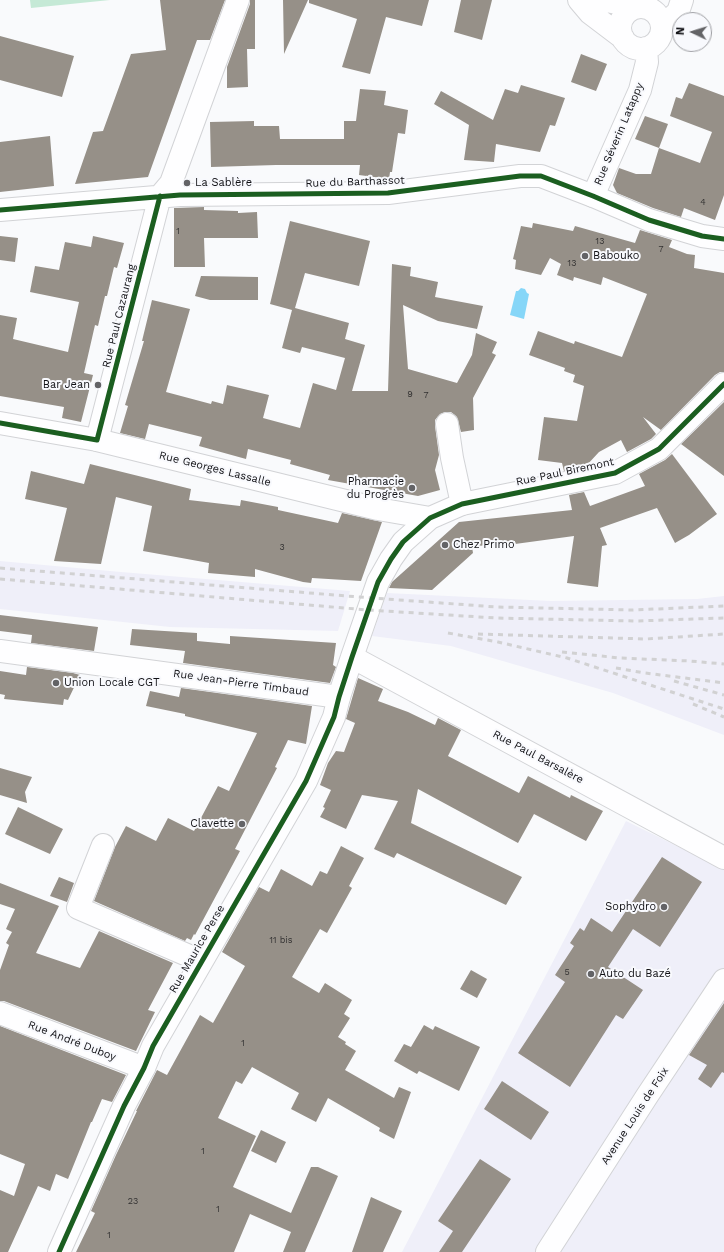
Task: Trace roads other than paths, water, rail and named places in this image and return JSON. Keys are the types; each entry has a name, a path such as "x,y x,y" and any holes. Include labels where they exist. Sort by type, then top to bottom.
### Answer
{"street":[{"path":"160,196 172,183 238,0"},
{"path":"579,0 590,13 633,47 640,49 646,48 653,45 659,39 662,32 662,26 657,13 645,7 601,0"},
{"path":"662,26 678,12 682,0"},
{"path":"623,38 620,29 622,19 628,11 638,7"},
{"name":"Rue Séverin Latappy","path":"593,196 640,90 647,62 646,48"},
{"name":"Rue du Barthassot","path":"0,210 180,195 388,193 520,176 541,176 593,196 648,220 702,236 724,239"},
{"name":"Rue Paul Cazaurang","path":"98,440 160,196"},
{"name":"Rue Paul Biremont","path":"352,657 381,576 403,542 430,518 462,504 615,473 659,449 724,384"},
{"name":"Rue Georges Lassalle","path":"0,423 98,440 378,509 430,518"},
{"path":"447,424 452,458 462,504"},
{"name":"Rue Jean-Pierre Timbaud","path":"0,651 339,697"},
{"name":"Rue Maurice Perse","path":"59,1252 124,1106 144,1068 153,1046 306,781 334,717 352,657"},
{"name":"Rue Paul Barsalère","path":"352,657 724,858"},
{"path":"103,846 78,908 201,961"},
{"name":"Avenue Louis de Foix","path":"547,1252 647,1096 724,980"},
{"name":"Rue André Duboy","path":"0,1013 144,1068"}],"water":[{"path":"521,288 525,289 529,294 524,319 510,315 516,291"}],"railway":[{"path":"0,568 497,607 633,610 724,606"},
{"path":"0,579 368,610 496,618 635,621 724,618"},
{"path":"448,633 498,642 567,658 724,709"},
{"path":"478,634 646,639 724,634"},
{"path":"562,652 620,658 724,664"},
{"path":"616,668 724,683"},
{"path":"674,681 724,695"},
{"path":"693,704 724,717"}],"place":[{"name":"La Sablère","path":"187,183"},
{"name":"Babouko","path":"585,256"},
{"name":"Bar Jean","path":"98,385"},
{"name":"Pharmacie du Progrès","path":"412,488"},
{"name":"Chez Primo","path":"445,545"},
{"name":"Union Locale CGT","path":"56,683"},
{"name":"Clavette","path":"242,824"},
{"name":"Sophydro","path":"664,907"},
{"name":"Auto du Bazé","path":"591,974"}]}
